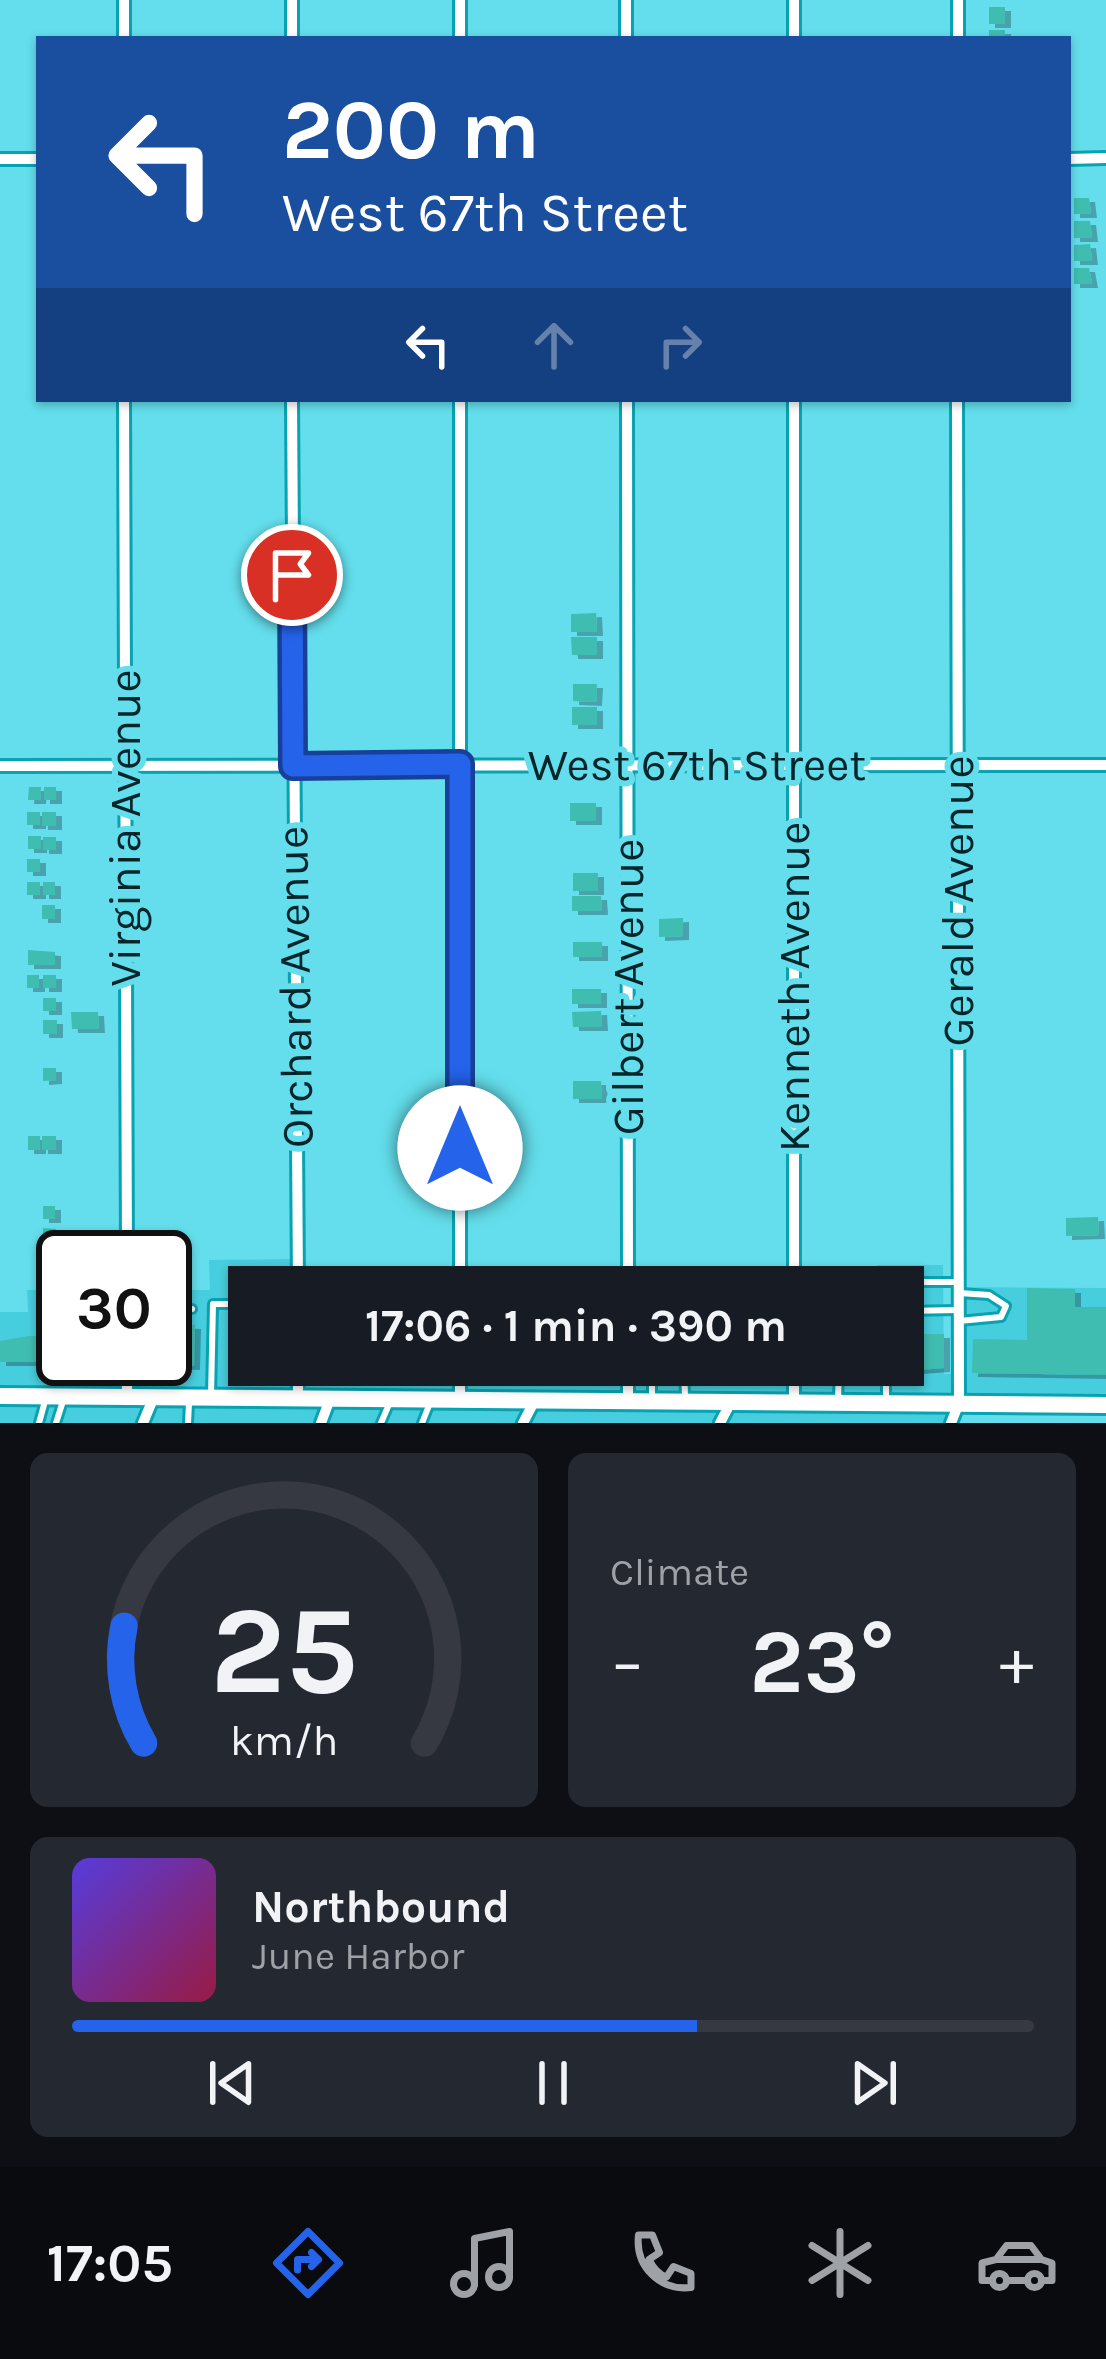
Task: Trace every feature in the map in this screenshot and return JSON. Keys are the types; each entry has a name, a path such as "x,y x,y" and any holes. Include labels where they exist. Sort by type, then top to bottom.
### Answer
{"main road":[{"path":"1,1396 959,1403 999,1413 1106,1405"}],"street":[{"path":"124,0 124,36"},
{"path":"292,0 292,36"},
{"path":"460,0 460,36"},
{"path":"626,0 626,36"},
{"path":"794,0 794,36"},
{"path":"958,0 958,36"},
{"path":"1071,158 1106,158"},
{"path":"0,159 36,159"},
{"name":"Virginia Avenue","path":"124,402 127,1230"},
{"name":"Orchard Avenue","path":"292,402 298,1266"},
{"path":"460,402 460,1266"},
{"name":"Gilbert Avenue","path":"627,402 628,1266"},
{"name":"Kenneth Avenue","path":"794,402 794,1266"},
{"name":"Gerald Avenue","path":"957,402 959,1403"},
{"name":"West 67th Street","path":"0,766 1106,765"},
{"path":"127,1386 127,1399"},
{"path":"298,1386 298,1401"},
{"path":"460,1386 460,1399"},
{"path":"628,1386 628,1400"},
{"path":"794,1386 794,1403"},
{"path":"143,1423 153,1399"},
{"path":"321,1423 330,1399"},
{"path":"524,1423 535,1400"},
{"path":"720,1423 731,1402"},
{"path":"951,1423 959,1403"}],"lane":[{"path":"924,1284 989,1295 1006,1306 1001,1317 924,1313"},
{"path":"211,1400 213,1304 228,1304"},
{"path":"652,1386 652,1401"},
{"path":"685,1386 685,1402"},
{"path":"841,1386 849,1423"},
{"path":"885,1386 885,1403"},
{"path":"0,1406 1,1396"},
{"path":"39,1423 55,1397"},
{"path":"55,1397 56,1423"},
{"path":"188,1423 189,1399"},
{"path":"381,1423 391,1399"},
{"path":"422,1423 432,1399"}],"shaded area":[{"path":"292,1259 293,1266 228,1266 228,1386 924,1386 924,1266 877,1265 943,1265 944,1374 955,1374 955,1287 1106,1288 1106,1401 956,1400 945,1423 0,1423 0,1312 28,1312 27,1290 36,1290 36,1386 192,1386 192,1290 210,1290 209,1260"}],"building":[{"path":"989,7 1005,7 1005,24 989,24"},
{"path":"989,30 1005,30 1005,36 989,36"},
{"path":"1074,198 1089,198 1091,214 1074,214"},
{"path":"1074,221 1090,221 1092,238 1074,238"},
{"path":"1090,244 1092,261 1074,261 1074,245"},
{"path":"1074,268 1089,268 1092,284 1074,284"},
{"path":"596,613 597,632 571,632 571,614"},
{"path":"571,637 597,637 597,655 572,655"},
{"path":"573,684 597,684 596,702 573,701"},
{"path":"572,707 597,707 597,725 572,725"},
{"path":"29,787 41,787 40,800 28,800"},
{"path":"44,787 56,787 56,800 44,800"},
{"path":"570,803 596,803 596,821 570,821"},
{"path":"27,812 40,812 40,825 27,825"},
{"path":"42,812 56,812 56,826 42,826"},
{"path":"28,836 41,836 41,849 28,849"},
{"path":"43,837 56,837 56,850 43,850"},
{"path":"27,859 40,859 40,872 27,872"},
{"path":"573,873 598,873 598,891 573,891"},
{"path":"27,882 40,882 40,895 27,895"},
{"path":"43,882 55,882 55,895 43,895"},
{"path":"572,896 601,896 602,911 572,911"},
{"path":"42,905 55,905 55,919 42,919"},
{"path":"683,918 683,936 659,937 659,919"},
{"path":"573,942 602,942 602,957 573,957"},
{"path":"28,950 55,952 55,965 28,965"},
{"path":"27,975 39,975 39,988 27,988"},
{"path":"43,975 56,975 56,988 43,988"},
{"path":"572,989 601,989 601,1004 572,1004"},
{"path":"43,998 56,998 56,1011 43,1011"},
{"path":"601,1011 602,1027 573,1027 572,1012"},
{"path":"71,1012 98,1012 99,1029 72,1029"},
{"path":"43,1020 57,1020 57,1034 43,1034"},
{"path":"43,1068 56,1068 56,1080 43,1081"},
{"path":"573,1081 601,1081 602,1099 573,1099"},
{"path":"28,1136 40,1136 40,1150 28,1150"},
{"path":"42,1136 56,1136 56,1150 42,1150"},
{"path":"43,1206 55,1206 55,1219 43,1219"},
{"path":"1098,1217 1099,1235 1066,1236 1066,1218"},
{"path":"1027,1288 1075,1289 1075,1307 1106,1307 1106,1375 972,1373 973,1339 1027,1340"},
{"path":"192,1325 195,1325 192,1366"},
{"path":"924,1334 944,1334 944,1368 924,1369"},
{"path":"36,1336 36,1362 0,1362 0,1341"}],"route":[{"path":"292,575 293,766 460,764 460,1148"}]}
